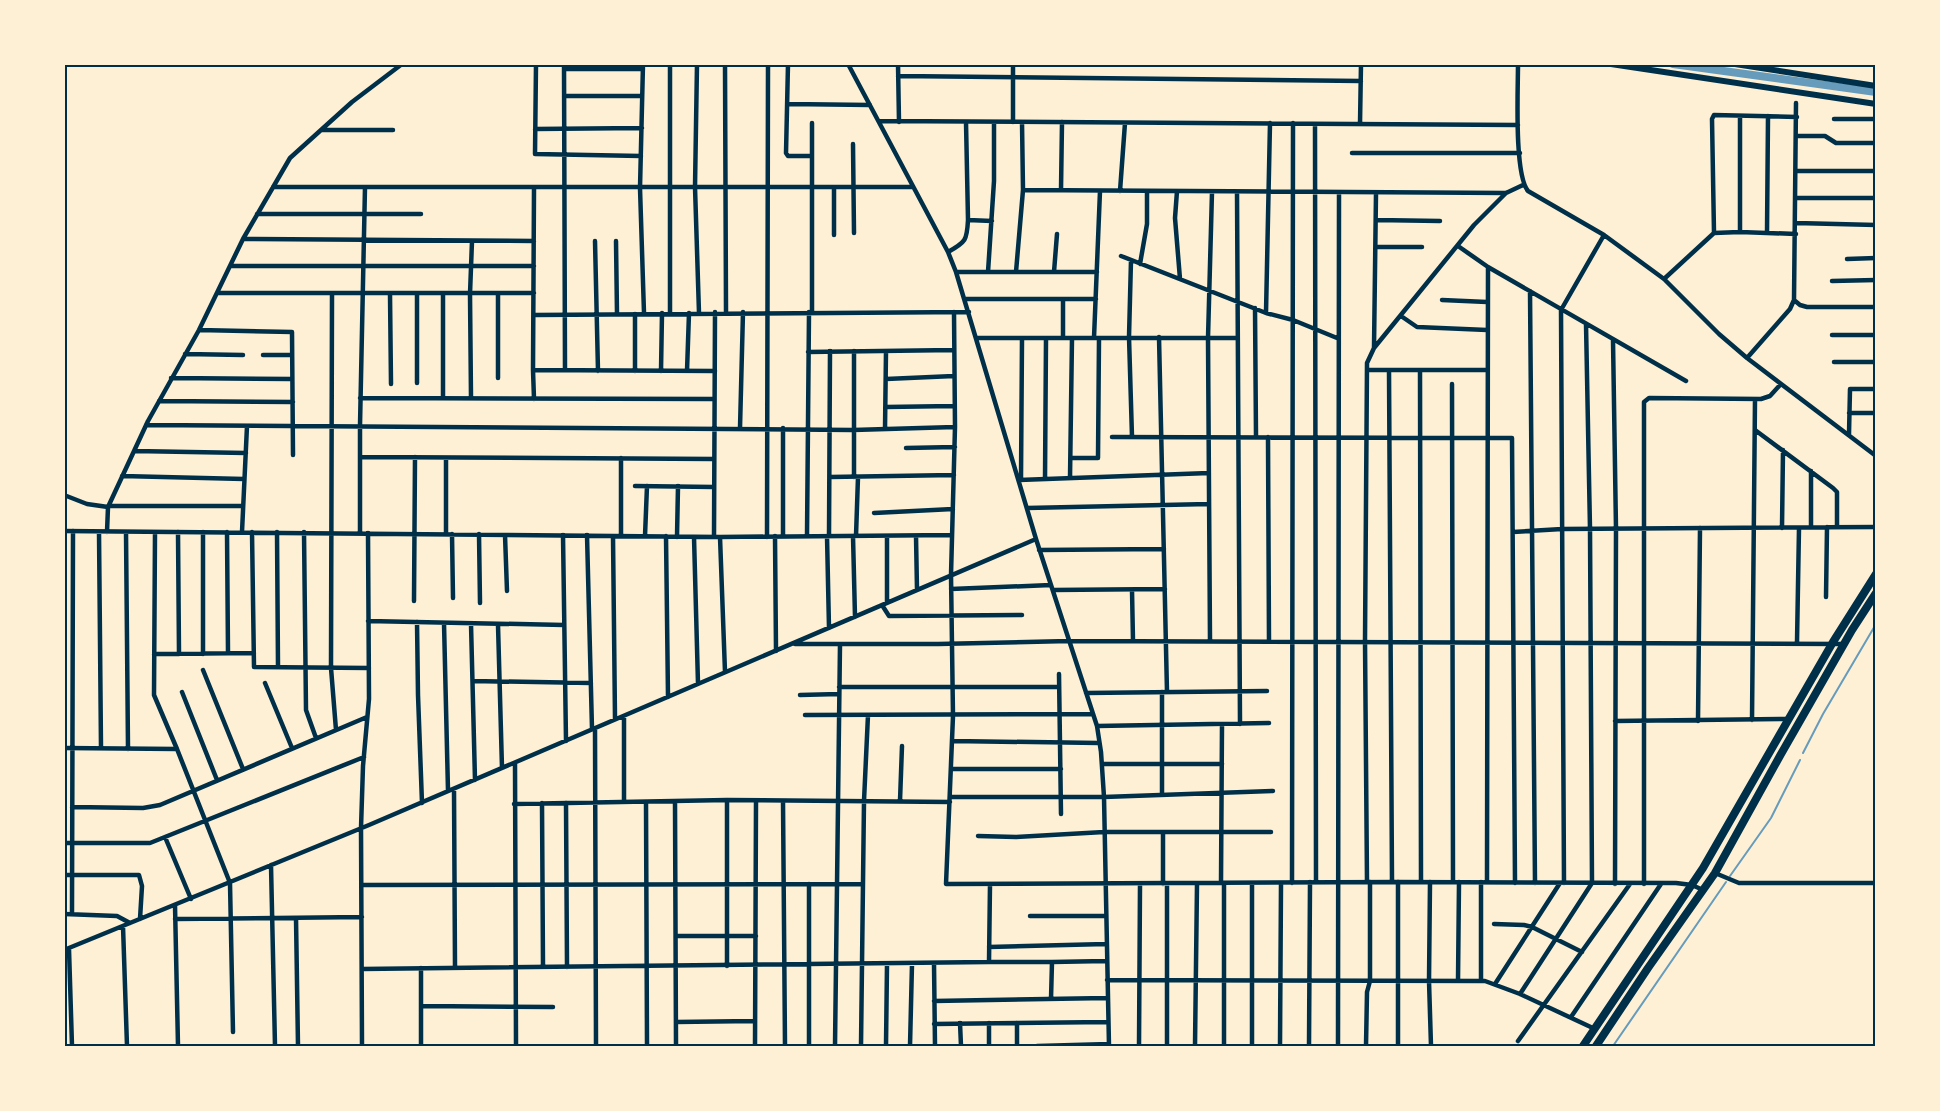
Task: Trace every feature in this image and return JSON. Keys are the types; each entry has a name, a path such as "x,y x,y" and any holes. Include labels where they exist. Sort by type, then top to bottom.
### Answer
{"main road":[{"path":"1583,1047 1692,885 1875,574"},
{"path":"1596,1047 1715,873 1844,644 1875,596"}],"street":[{"path":"107,532 108,506 146,425 199,330 257,213 290,158 352,102 402,64"},
{"path":"536,64 535,154 641,156"},
{"path":"670,64 670,313"},
{"path":"697,64 695,188 699,313"},
{"path":"725,64 726,312"},
{"path":"767,537 768,64"},
{"path":"789,64 788,156 812,156"},
{"path":"848,64 948,252 956,272 1036,539 1097,726 1104,796 1109,1045 1037,1046"},
{"path":"898,64 899,122"},
{"path":"1013,64 1013,122"},
{"path":"1360,124 1361,64"},
{"path":"1518,64 1518,124 1523,185 1534,195 1604,235 1664,279 1719,334 1747,358 1875,456"},
{"path":"1611,64 1875,104"},
{"path":"1735,64 1875,86"},
{"path":"565,370 564,67 643,67 640,188 644,313"},
{"path":"898,76 1361,81"},
{"path":"564,96 642,96"},
{"path":"1747,358 1790,309 1794,300 1797,103"},
{"path":"788,104 870,105"},
{"path":"1714,233 1712,119 1714,115 1797,117"},
{"path":"1740,116 1740,232"},
{"path":"1767,233 1768,116"},
{"path":"1834,119 1875,119"},
{"path":"879,122 1518,124"},
{"path":"948,252 961,245 967,237 966,122"},
{"path":"988,272 994,181 994,122"},
{"path":"1016,272 1023,190 1022,122"},
{"path":"1060,190 1062,122"},
{"path":"807,536 812,123"},
{"path":"1120,191 1125,123"},
{"path":"1266,313 1270,123"},
{"path":"1292,883 1293,123"},
{"path":"1309,1047 1313,882 1315,124"},
{"path":"535,129 642,128"},
{"path":"320,130 393,130"},
{"path":"1797,136 1825,136 1836,143 1875,143"},
{"path":"854,144 854,233"},
{"path":"1352,153 1520,153"},
{"path":"1796,171 1875,171"},
{"path":"1366,1047 1367,992 1370,981 1365,641 1367,363 1374,348 1474,225 1506,194 1523,185"},
{"path":"273,187 913,187"},
{"path":"360,533 364,187"},
{"path":"834,187 834,235"},
{"path":"534,188 534,399"},
{"path":"1023,190 1506,194"},
{"path":"1071,458 1098,458 1096,299 1100,191"},
{"path":"1140,264 1147,224 1147,191"},
{"path":"1177,191 1174,218 1180,279"},
{"path":"1210,641 1208,338 1212,192"},
{"path":"1237,192 1240,724"},
{"path":"1338,1047 1337,338 1339,193"},
{"path":"1374,348 1376,193"},
{"path":"1796,198 1875,198"},
{"path":"257,213 421,214"},
{"path":"968,220 992,221"},
{"path":"1376,220 1440,221"},
{"path":"1796,223 1875,225"},
{"path":"1664,279 1714,233 1796,234"},
{"path":"1054,272 1057,234"},
{"path":"1495,984 1562,883 1561,310 1604,235"},
{"path":"243,239 534,241"},
{"path":"471,399 470,267 472,241"},
{"path":"594,241 598,370"},
{"path":"616,241 617,314"},
{"path":"1458,246 1488,267 1686,381"},
{"path":"1376,247 1422,248"},
{"path":"1121,256 1266,313 1293,320 1337,338"},
{"path":"1847,259 1875,258"},
{"path":"1131,260 1129,338 1132,437"},
{"path":"230,266 534,266"},
{"path":"1481,981 1484,882 1488,267"},
{"path":"956,272 1097,273"},
{"path":"1832,281 1875,280"},
{"path":"1530,291 1535,883"},
{"path":"217,293 534,293"},
{"path":"332,294 331,668 336,730"},
{"path":"390,294 391,384"},
{"path":"417,294 417,383"},
{"path":"442,294 443,398"},
{"path":"498,294 498,378"},
{"path":"964,299 1096,299"},
{"path":"1063,299 1063,338"},
{"path":"1442,300 1487,302"},
{"path":"1794,300 1807,307 1875,307"},
{"path":"1255,308 1256,437"},
{"path":"715,312 714,487 725,672"},
{"path":"740,428 743,312"},
{"path":"954,312 955,447 951,575 953,716 946,884 1484,882 1692,885 1703,890"},
{"path":"534,315 969,312"},
{"path":"661,371 662,313"},
{"path":"687,371 689,313"},
{"path":"635,314 635,371"},
{"path":"1401,316 1417,327 1487,330"},
{"path":"1520,994 1592,883 1592,642 1586,324"},
{"path":"199,330 292,332 293,456"},
{"path":"1832,335 1875,335"},
{"path":"1160,337 1166,641 1162,725 1162,795"},
{"path":"977,338 1237,339"},
{"path":"1020,480 1022,338"},
{"path":"1045,479 1046,338"},
{"path":"1070,478 1072,338"},
{"path":"1613,340 1616,529 1615,884"},
{"path":"808,352 954,350"},
{"path":"829,628 830,351"},
{"path":"854,351 855,617"},
{"path":"885,429 886,351"},
{"path":"185,354 243,355"},
{"path":"262,355 292,355"},
{"path":"1834,362 1875,362"},
{"path":"533,370 714,371"},
{"path":"1367,370 1487,370"},
{"path":"1419,370 1421,882"},
{"path":"1389,371 1398,1047"},
{"path":"886,380 954,376"},
{"path":"171,378 292,379"},
{"path":"1452,384 1453,882"},
{"path":"1644,884 1644,402 1645,399 1761,399 1770,396 1780,385"},
{"path":"1849,434 1850,389 1875,389"},
{"path":"360,398 714,399"},
{"path":"1752,720 1755,399"},
{"path":"159,401 292,402"},
{"path":"885,407 954,406"},
{"path":"1849,413 1875,413"},
{"path":"146,425 854,430 955,427"},
{"path":"242,532 247,426"},
{"path":"783,428 783,536"},
{"path":"1755,430 1837,492 1837,527"},
{"path":"1112,437 1509,436 1513,440 1515,883"},
{"path":"1268,437 1269,641"},
{"path":"906,448 955,447"},
{"path":"1782,528 1783,450"},
{"path":"134,451 246,453"},
{"path":"360,457 714,459"},
{"path":"414,601 415,458"},
{"path":"446,458 453,598"},
{"path":"621,458 621,536"},
{"path":"1811,471 1811,528"},
{"path":"1020,480 1209,473"},
{"path":"830,477 954,475"},
{"path":"122,476 244,480"},
{"path":"634,486 714,487"},
{"path":"645,536 647,486"},
{"path":"677,537 678,486"},
{"path":"64,495 87,504 108,506 243,506"},
{"path":"1027,508 1209,504"},
{"path":"874,513 953,510"},
{"path":"1826,597 1827,527"},
{"path":"1513,532 1562,529 1875,527"},
{"path":"1698,720 1700,528"},
{"path":"1797,642 1799,528"},
{"path":"64,531 677,537 952,535"},
{"path":"72,914 73,531"},
{"path":"99,532 101,748"},
{"path":"126,532 128,749"},
{"path":"155,532 154,695 230,883 233,1032"},
{"path":"178,532 179,654"},
{"path":"203,532 203,654"},
{"path":"227,532 228,654"},
{"path":"252,532 254,667 369,668"},
{"path":"277,532 278,668"},
{"path":"304,532 306,710 316,738"},
{"path":"362,1047 361,828 369,668 368,533"},
{"path":"479,534 480,603"},
{"path":"505,534 507,591"},
{"path":"563,535 566,741"},
{"path":"587,536 596,802 594,883 596,1047"},
{"path":"613,536 615,719"},
{"path":"666,536 668,697"},
{"path":"775,536 776,651"},
{"path":"887,536 884,604 889,616 1022,615"},
{"path":"916,536 917,590"},
{"path":"694,537 698,684"},
{"path":"72,1047 67,950 475,780 1036,539"},
{"path":"1040,550 1164,549"},
{"path":"951,589 1165,589"},
{"path":"1132,590 1133,641"},
{"path":"368,621 564,625"},
{"path":"417,622 422,802"},
{"path":"444,623 455,968"},
{"path":"471,624 475,780"},
{"path":"498,625 502,768"},
{"path":"792,644 1069,641 1833,642 1844,644"},
{"path":"835,1047 840,644"},
{"path":"154,654 254,653"},
{"path":"203,670 243,769"},
{"path":"1059,674 1062,814"},
{"path":"472,681 591,683"},
{"path":"265,682 292,748"},
{"path":"839,687 1059,687"},
{"path":"1086,693 1267,691"},
{"path":"182,692 217,780"},
{"path":"800,695 839,694"},
{"path":"805,715 1093,714"},
{"path":"861,1047 864,801 868,715"},
{"path":"624,716 624,802"},
{"path":"72,807 152,807 367,717"},
{"path":"1615,721 1788,719"},
{"path":"1097,726 1269,723"},
{"path":"1222,724 1224,1047"},
{"path":"952,741 1099,743"},
{"path":"900,801 902,746"},
{"path":"64,748 177,749"},
{"path":"64,843 143,844 364,758"},
{"path":"515,763 516,1047"},
{"path":"1102,764 1222,764"},
{"path":"951,769 1061,769"},
{"path":"514,804 646,801 900,801 1273,791"},
{"path":"646,801 647,1047"},
{"path":"727,801 727,966"},
{"path":"755,1047 756,801"},
{"path":"783,801 785,1047"},
{"path":"675,802 676,1047"},
{"path":"542,803 543,967"},
{"path":"566,803 567,967"},
{"path":"978,836 1016,837 1104,832 1271,832"},
{"path":"1163,832 1168,980 1167,1047"},
{"path":"165,837 191,899"},
{"path":"271,865 275,1047"},
{"path":"1715,873 1739,883 1875,883"},
{"path":"64,875 139,875 142,886 140,919"},
{"path":"1430,882 1431,1047"},
{"path":"1458,981 1459,882"},
{"path":"1252,883 1252,1047"},
{"path":"1280,1047 1281,883"},
{"path":"809,884 809,1047"},
{"path":"362,885 863,884"},
{"path":"989,962 990,884"},
{"path":"1138,1047 1141,980 1140,884"},
{"path":"1195,1047 1197,884"},
{"path":"1518,1041 1630,884"},
{"path":"1571,1017 1661,884"},
{"path":"175,905 178,1047"},
{"path":"64,914 117,916 130,923"},
{"path":"1029,916 1106,916"},
{"path":"175,919 362,917"},
{"path":"297,918 298,1047"},
{"path":"1494,924 1532,927 1582,952"},
{"path":"123,926 127,1047"},
{"path":"676,936 756,936"},
{"path":"989,947 1106,944"},
{"path":"362,969 1106,961"},
{"path":"1051,999 1052,962"},
{"path":"934,963 935,1047"},
{"path":"886,1047 887,964"},
{"path":"910,1047 912,964"},
{"path":"421,968 421,1047"},
{"path":"1107,980 1481,981 1520,994 1595,1029"},
{"path":"934,1001 1107,998"},
{"path":"421,1006 553,1007"},
{"path":"676,1022 755,1021"},
{"path":"934,1024 1108,1022"},
{"path":"960,1023 961,1047"},
{"path":"988,1023 989,1047"},
{"path":"1017,1023 1017,1047"}],"waterway":[{"path":"1673,64 1876,92"},
{"path":"1803,753 1823,714 1876,624"},
{"path":"1730,876 1771,818 1800,760"},
{"path":"1613,1046 1726,882"}]}
